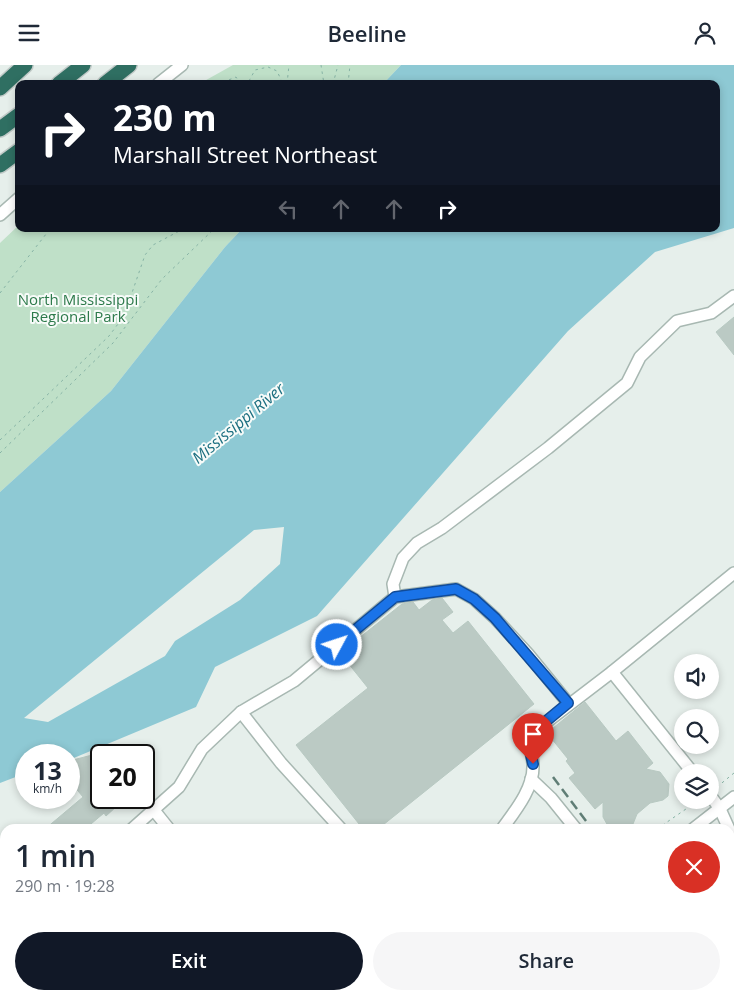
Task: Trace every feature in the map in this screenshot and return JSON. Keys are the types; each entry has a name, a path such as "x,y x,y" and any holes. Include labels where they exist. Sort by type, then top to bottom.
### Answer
{"highway":[{"path":"0,88 25,65"},
{"path":"64,80 83,65"},
{"path":"110,80 129,65"},
{"path":"0,129 15,118"},
{"path":"0,165 15,154"}],"street":[{"path":"163,80 182,65"},
{"path":"0,215 15,202"},
{"path":"395,597 393,584 404,558 417,543 442,528 548,448 627,383 640,357 677,321 711,313 734,296"},
{"path":"506,824 517,809 531,779 533,764 527,737 568,703 612,672 734,573"},
{"path":"155,807 179,787 202,749 241,712 294,681 395,597 456,589 474,599 495,618 568,703"},
{"path":"612,672 686,764"},
{"path":"241,712 281,763 336,824"},
{"path":"531,779 551,798 572,824"},
{"path":"700,824 734,797"},
{"path":"137,824 153,809 166,824"},
{"path":"720,809 726,824"}],"path":[{"path":"287,80 289,65"},
{"path":"321,65 323,80"},
{"path":"334,80 338,65"},
{"path":"348,80 350,65"},
{"path":"250,80 255,70 268,67 277,71 281,80"},
{"path":"0,293 48,232"},
{"path":"0,440 113,331 124,316 145,255 153,245 177,232"},
{"path":"0,453 113,343 162,279 211,232"},
{"path":"719,787 734,773"},
{"path":"664,824 686,809"}],"green space":[{"path":"233,65 401,65 387,80 206,80"},
{"name":"North Mississippi Regional Park","path":"15,229 15,232 239,232 225,247 111,391 0,492 0,243"}],"water":[{"name":"Mississippi River","path":"401,65 734,65 734,228 655,252 568,331 317,616 215,667 196,707 107,744 90,744 90,751 80,755 80,744 15,744 15,777 0,783 0,492 111,391 225,247 239,232 720,232 720,80 387,80","holes":["284,527 280,564 240,600 175,641 165,656 48,722 24,718 254,530"]}],"building":[{"path":"734,317 734,355 716,332"},
{"path":"442,598 453,612 442,620 453,633 468,621 534,704 384,824 359,824 296,745 368,688 340,653 402,604 413,602 419,610 432,600"},
{"path":"585,702 616,741 628,731 653,763 646,769 660,772 669,784 668,796 663,800 650,803 637,814 633,824 607,824 603,817 603,802 595,809 569,778 575,773 566,761 568,759 547,733"},
{"path":"90,756 90,809 114,809 106,816 104,813 91,824 51,824 69,809 80,809 80,800 83,797 80,793 80,758"}],"railway":[{"path":"553,777 588,824"}],"route":[{"path":"337,645 395,597 456,589 474,599 495,618 528,654 568,703 527,737 533,764"}]}
